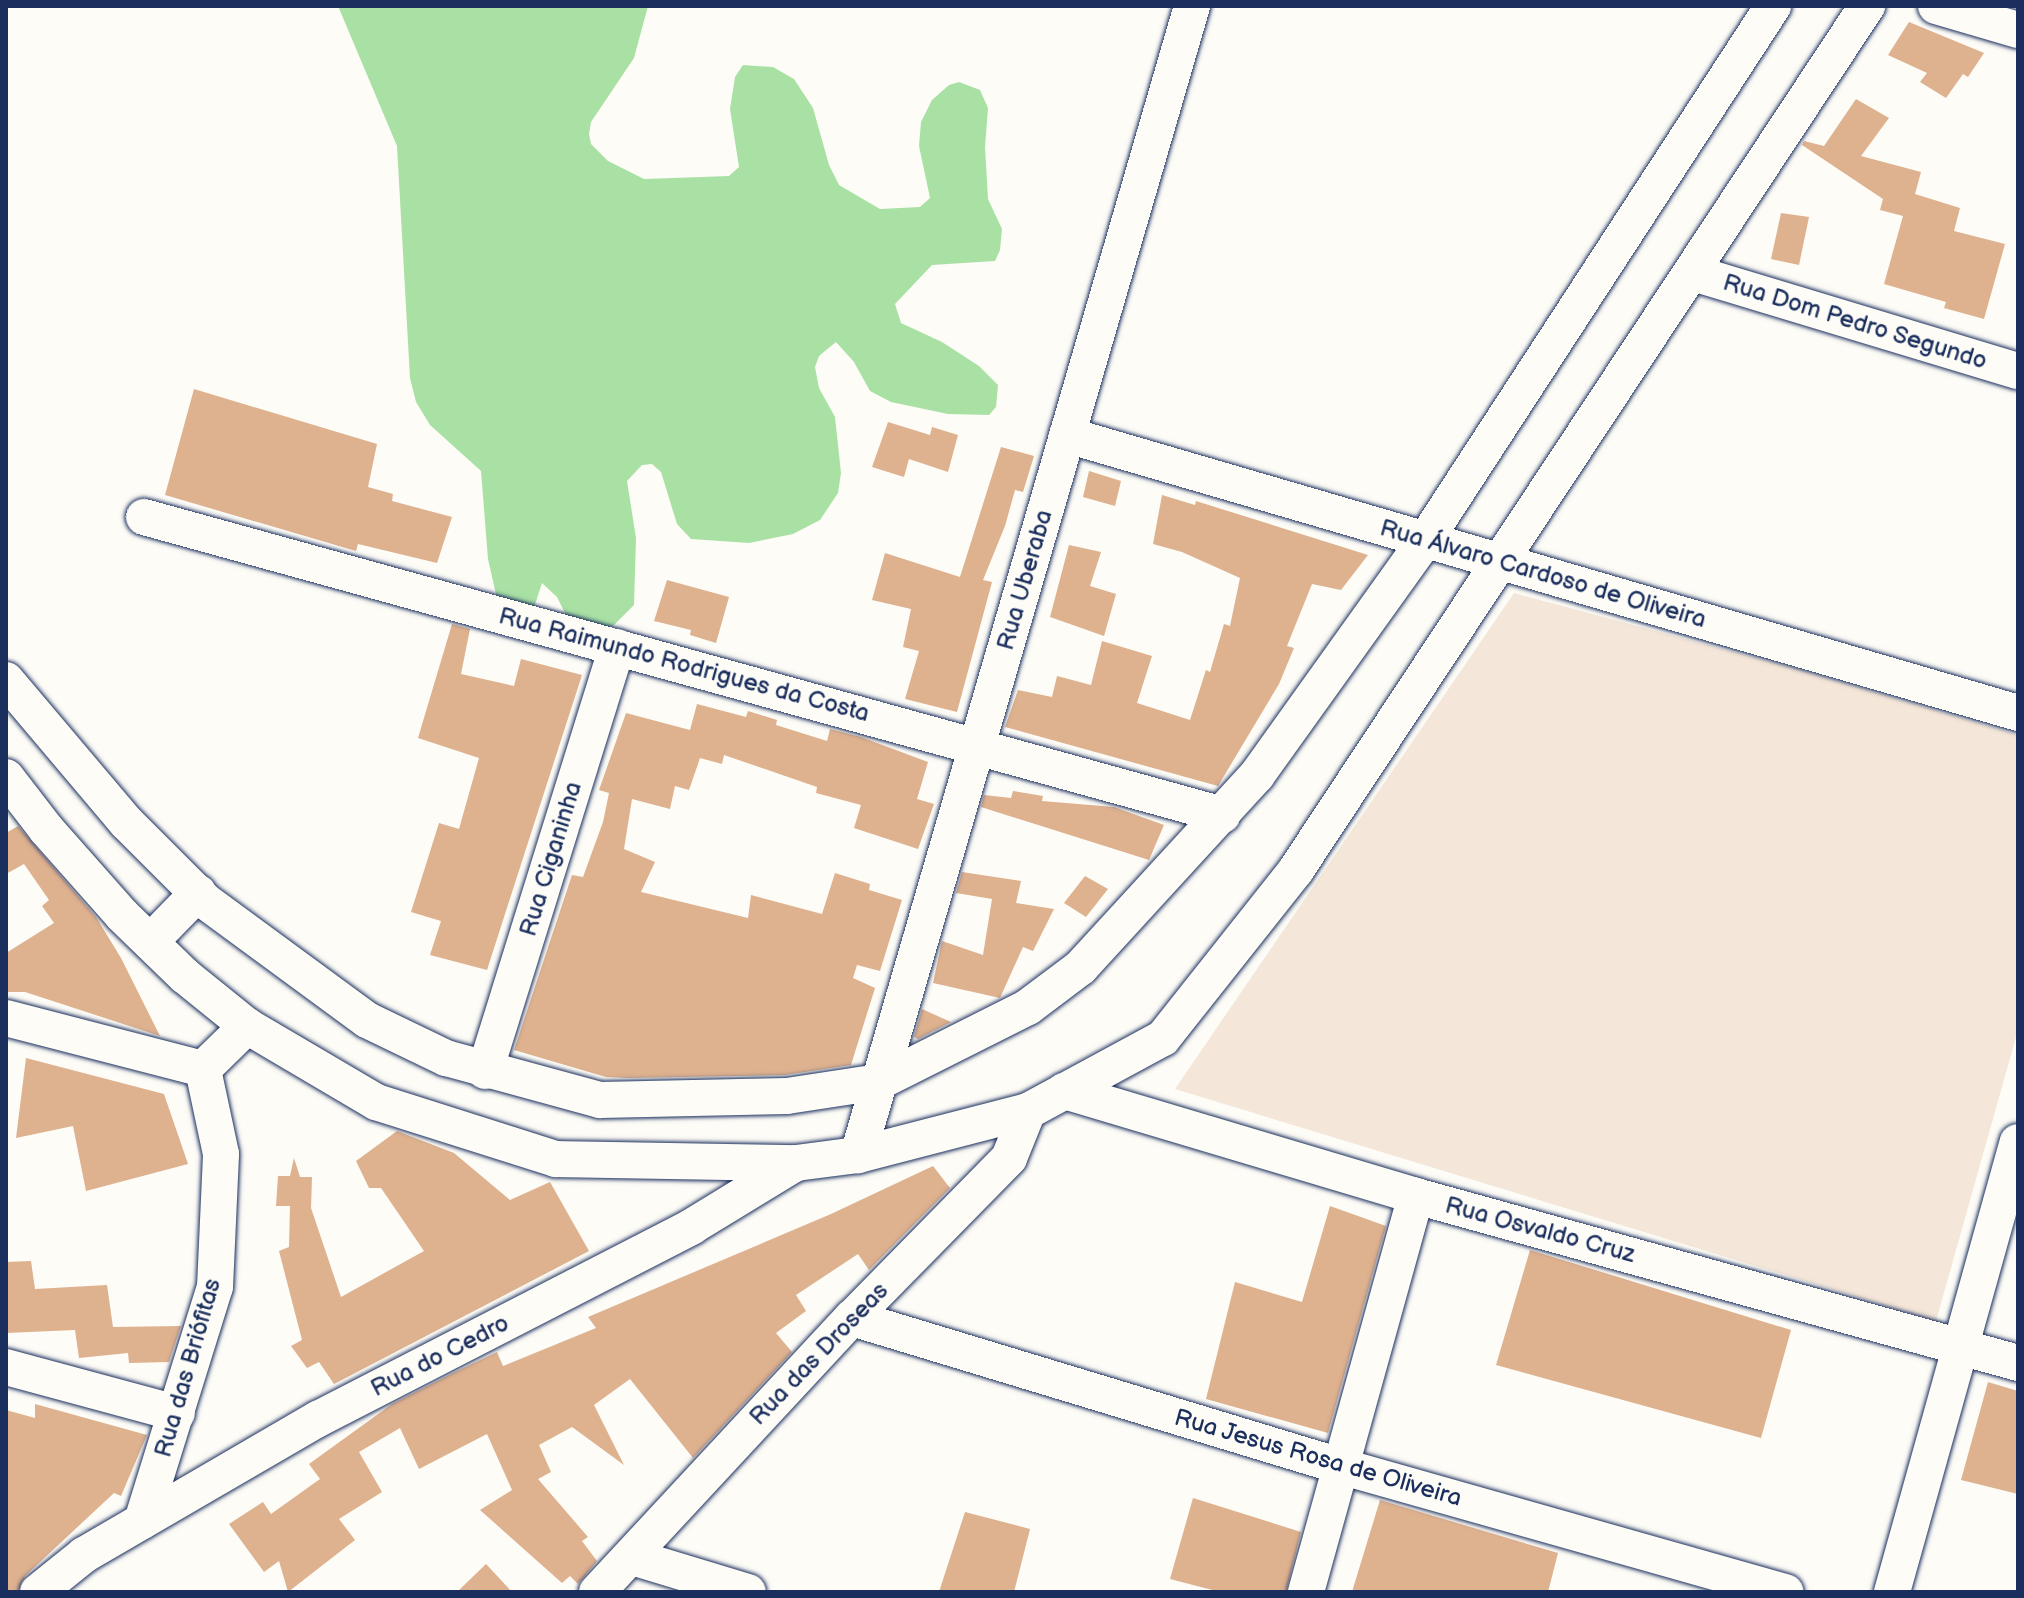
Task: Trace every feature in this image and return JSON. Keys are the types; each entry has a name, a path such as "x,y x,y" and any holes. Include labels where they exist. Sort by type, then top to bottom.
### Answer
{"street":[{"name":"Rua Uberaba","path":"858,1155 1192,6"},
{"path":"6,680 127,823 198,893 288,964 367,1020 446,1058 600,1100 787,1096 879,1082 1028,1007 1081,967 1257,775 1426,539 1773,6"},
{"name":"Rua do Cedro","path":"38,1592 84,1555 318,1419 691,1227 796,1163 858,1155 1028,1111 1163,1038 1296,870 1867,6"},
{"path":"1936,6 2018,30"},
{"name":"Rua Dom Pedro Segundo","path":"1693,273 2018,371"},
{"name":"Rua Álvaro Cardoso de Oliveira","path":"1067,435 2018,713"},
{"name":"Rua Raimundo Rodrigues da Costa","path":"144,517 977,744 1223,815"},
{"name":"Rua Ciganinha","path":"485,1071 617,647"},
{"path":"6,777 46,829 150,942 247,1026 376,1102 556,1159 796,1163"},
{"path":"150,942 198,893"},
{"path":"6,1018 203,1069 247,1026"},
{"name":"Rua das Briófitas","path":"142,1521 215,1287 221,1154 203,1069"},
{"name":"Rua Osvaldo Cruz","path":"1064,1091 1416,1196 2018,1363"},
{"name":"Rua das Droseas","path":"597,1592 852,1318 1009,1158 1028,1111"},
{"path":"1892,1592 2018,1142"},
{"path":"1306,1592 1416,1196"},
{"name":"Rua Jesus Rosa de Oliveira","path":"852,1318 1340,1466 1786,1592"},
{"path":"6,1367 177,1413"},
{"path":"632,1557 679,1582 733,1590"}],"shaded area":[{"path":"1514,593 1794,668 2018,735 2018,1030 1936,1321 1175,1089"}],"green space":[{"path":"338,6 648,6 634,58 591,122 589,134 591,144 608,161 644,179 729,176 739,167 730,109 735,77 743,65 773,67 794,79 813,108 829,165 839,185 880,209 920,207 930,198 919,146 921,122 932,100 949,85 959,82 980,90 988,108 985,147 988,199 1002,229 1000,250 995,261 932,265 895,304 901,323 942,342 979,366 998,385 996,407 989,415 948,414 891,402 870,391 854,362 836,342 819,356 815,367 819,388 835,417 841,473 838,493 820,520 793,534 749,543 691,539 677,524 661,472 652,464 642,465 627,481 636,538 634,605 613,626 596,635 576,635 557,597 542,583 529,623 498,603 488,559 481,471 430,425 416,402 410,378 397,146"}],"building":[{"path":"1909,22 1984,53 1968,77 1963,74 1946,98 1920,82 1927,73 1888,55"},
{"path":"1856,99 1889,118 1861,156 1921,172 1915,194 1960,208 1954,231 2005,244 1984,319 1944,308 1946,302 1884,284 1903,216 1880,210 1883,199 1802,145 1804,141 1824,146"},
{"path":"1781,213 1809,217 1799,265 1771,259"},
{"path":"194,389 377,444 368,487 393,494 392,501 452,517 437,563 358,544 356,551 165,495"},
{"path":"888,422 930,435 932,427 958,435 948,472 909,459 904,477 872,467"},
{"path":"1001,447 1034,456 1023,492 1015,490 1005,526 983,580 992,582 957,712 905,699 919,651 903,647 911,609 872,600 885,553 960,577"},
{"path":"1089,471 1121,481 1115,506 1083,497"},
{"path":"1162,495 1195,505 1196,501 1368,555 1341,590 1312,584 1287,646 1294,648 1279,684 1218,786 1005,727 1018,690 1052,697 1057,676 1091,685 1102,641 1152,656 1137,703 1190,720 1206,670 1210,672 1224,624 1230,626 1240,578 1182,552 1153,544"},
{"path":"1069,545 1101,552 1090,586 1116,594 1104,636 1050,617"},
{"path":"667,580 729,597 716,643 690,635 691,630 654,621"},
{"path":"452,624 470,629 461,674 514,686 521,659 582,675 487,970 430,955 441,921 411,912 439,823 459,829 479,758 418,738"},
{"path":"697,704 746,717 748,711 777,720 776,725 827,741 830,729 928,762 917,799 934,804 918,849 854,828 861,805 816,793 817,787 724,755 722,764 700,758 689,790 675,786 670,809 632,799 624,849 655,862 641,892 748,918 751,895 822,914 835,873 870,884 869,890 902,900 880,971 857,965 853,978 875,988 851,1065 785,1075 628,1078 606,1077 514,1050 572,875 583,877 603,822 609,793 599,790 626,713 690,730"},
{"path":"1013,791 1043,796 1042,801 1114,807 1164,825 1149,860 981,807 984,795 1011,798"},
{"path":"18,826 96,917 121,958 160,1036 25,992 6,992 6,953 54,923 42,906 49,900 24,864 6,874 6,833"},
{"path":"962,872 1021,881 1016,903 1054,909 1033,951 1023,947 1000,998 933,983 942,941 983,955 992,899 956,893"},
{"path":"1085,876 1108,889 1086,917 1064,903"},
{"path":"922,1009 951,1022 918,1039 914,1037"},
{"path":"26,1058 164,1094 188,1164 86,1191 73,1126 16,1138"},
{"path":"397,1131 454,1153 510,1200 550,1182 589,1251 334,1384 319,1362 307,1368 291,1346 302,1340 279,1251 289,1247 290,1206 276,1206 278,1176 290,1176 294,1158 300,1177 312,1177 311,1208 341,1297 424,1251 381,1188 369,1188 356,1161"},
{"path":"933,1166 950,1188 869,1270 858,1254 796,1295 806,1311 776,1333 792,1352 693,1458 630,1379 594,1405 624,1465 572,1427 539,1445 551,1472 538,1479 588,1537 582,1541 597,1561 578,1584 570,1576 562,1583 480,1510 512,1490 487,1434 419,1469 400,1428 359,1452 382,1492 339,1519 355,1540 288,1592 279,1561 264,1572 229,1524 263,1502 271,1514 320,1479 309,1464 392,1404 497,1352 503,1366 596,1328 588,1317 831,1214"},
{"path":"1330,1206 1386,1226 1328,1433 1206,1399 1235,1282 1302,1302"},
{"path":"1530,1250 1791,1330 1761,1438 1496,1365"},
{"path":"31,1261 35,1289 107,1285 113,1327 181,1326 169,1362 129,1363 128,1353 79,1358 75,1330 6,1333 6,1262"},
{"path":"1988,1382 2018,1391 2018,1494 1961,1480"},
{"path":"35,1404 147,1435 121,1496 114,1493 25,1576 18,1592 6,1592 6,1410 35,1418"},
{"path":"1193,1498 1301,1532 1286,1592 1220,1592 1170,1579"},
{"path":"1380,1500 1558,1553 1548,1592 1352,1592"},
{"path":"965,1512 1030,1529 1014,1592 939,1592"},
{"path":"486,1564 512,1592 457,1592"}]}
